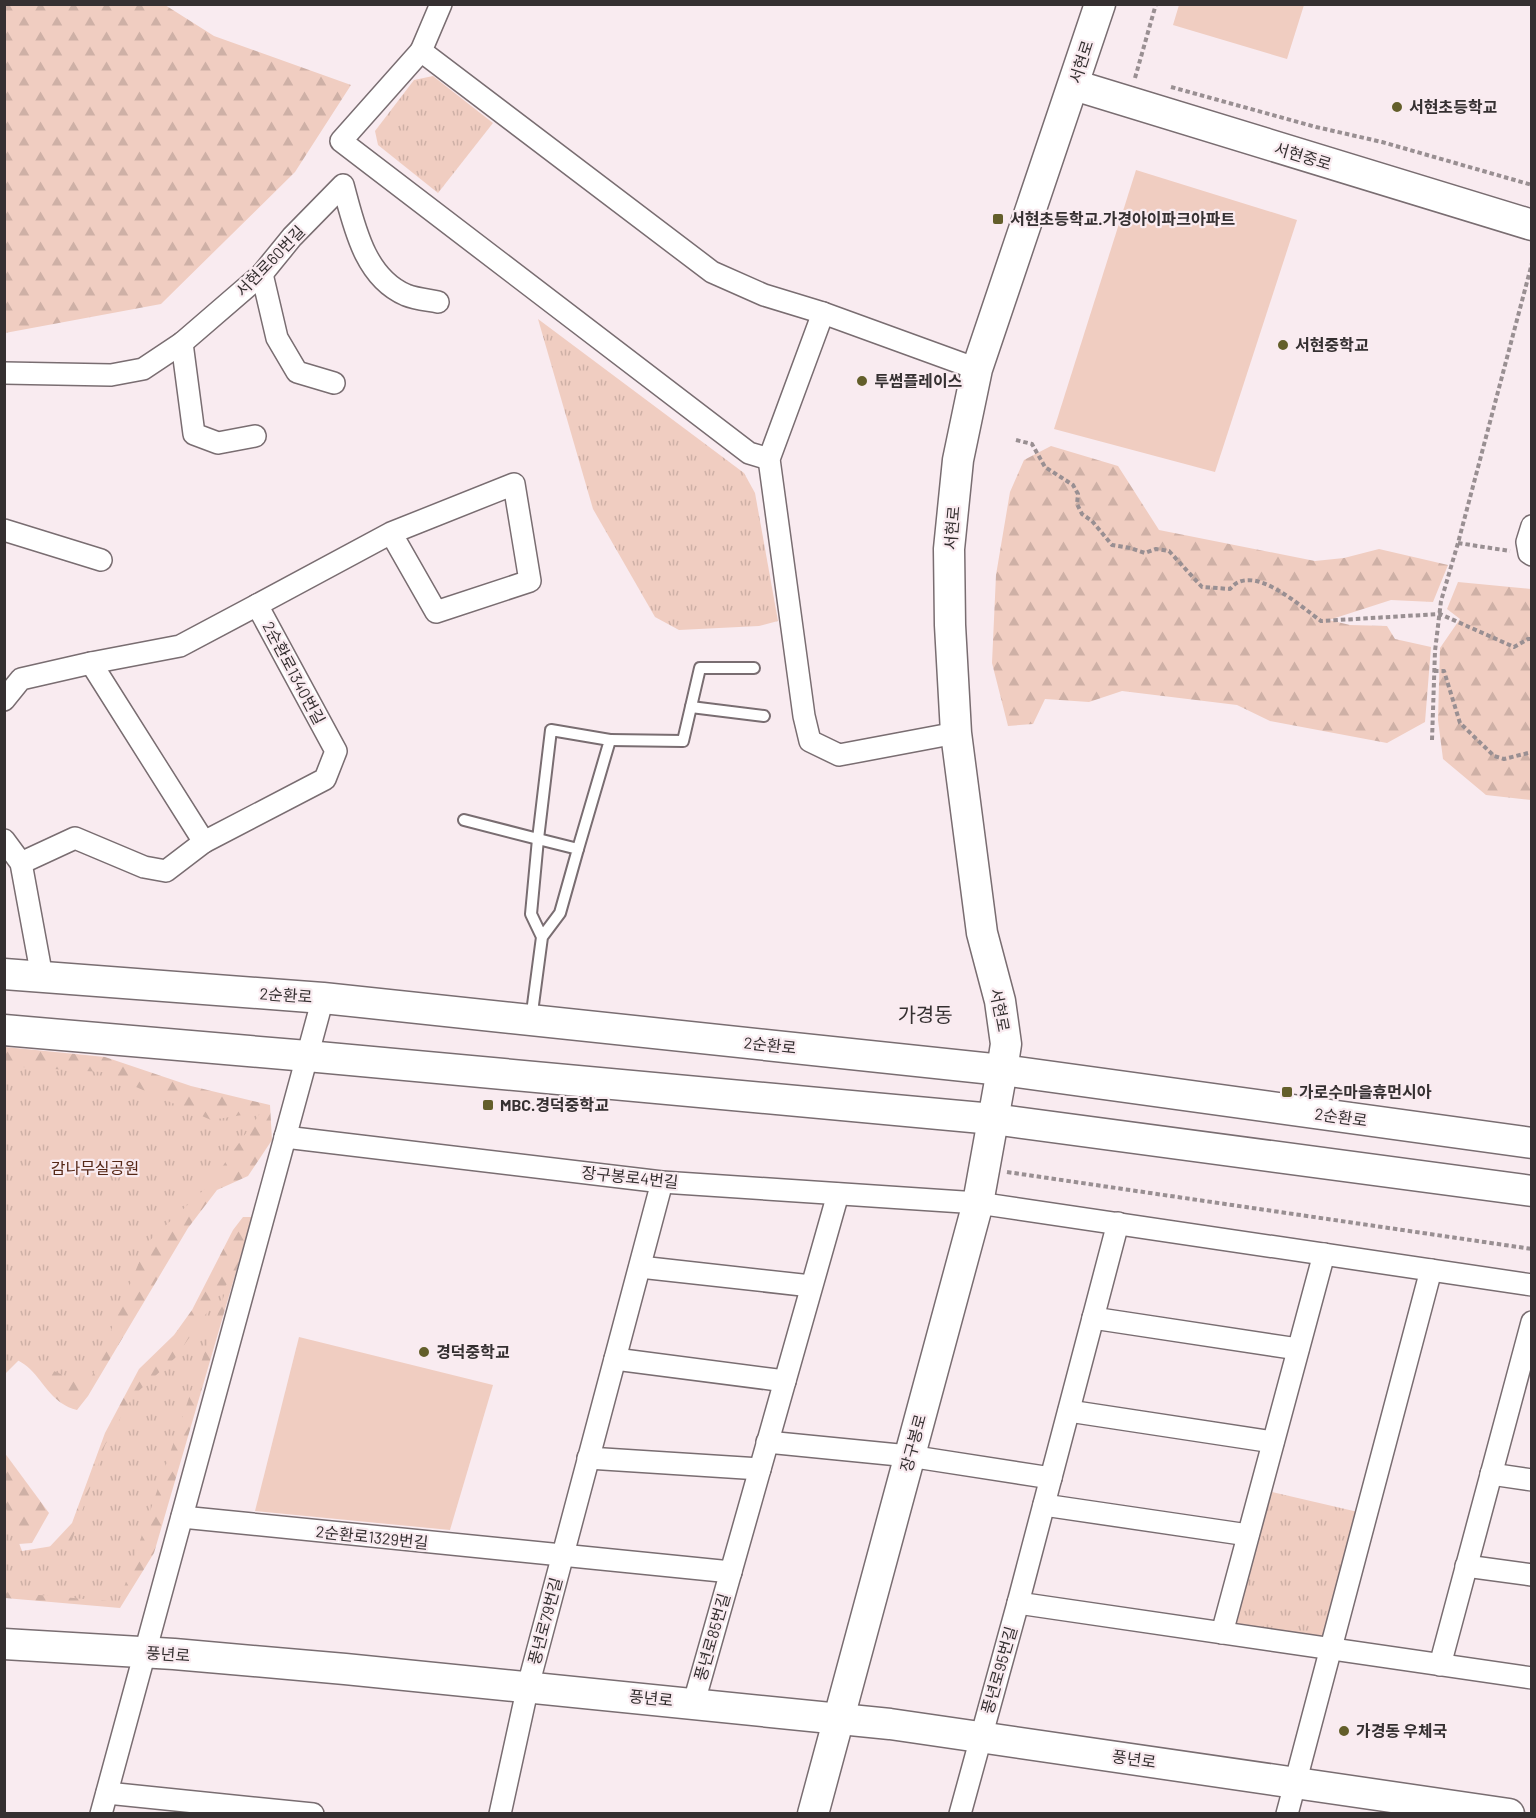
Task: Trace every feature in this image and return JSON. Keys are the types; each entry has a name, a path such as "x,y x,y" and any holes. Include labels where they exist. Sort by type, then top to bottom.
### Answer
{"street":[{"path":"441,4 421,51 341,141 749,453 769,459"},
{"name":"서현로","path":"1002,1070 1006,1044 1000,1001 982,933 956,733 950,625 949,549 958,460 977,369 1100,4"},
{"path":"421,51 712,272 764,294 977,369"},
{"name":"서현중로","path":"1074,84 1532,225"},
{"name":"서현로60번길","path":"4,373 111,375 143,369 182,343 262,274 292,237 343,185 354,223 374,270 390,286 407,295 438,302"},
{"path":"262,274 277,338 297,372 333,383"},
{"path":"823,313 769,459 804,716 810,741 839,755 956,733"},
{"path":"182,343 194,434 218,443 255,436"},
{"path":"258,605 391,533 514,484 530,581 436,612 391,533"},
{"path":"1530,554 1527,542 1532,526"},
{"path":"4,530 102,560"},
{"name":"2순환로1340번길","path":"4,700 21,680 91,663 180,646 258,605 336,751 325,779 204,843 166,871 144,867 75,838 21,863"},
{"path":"91,663 204,843"},
{"path":"4,840 21,863 42,977"},
{"name":"2순환로","path":"4,974 323,998 1002,1070 1532,1143"},
{"path":"101,1814 323,998"},
{"path":"4,1030 993,1119 1532,1191"},
{"name":"장구봉로","path":"813,1814 978,1203 1002,1070"},
{"name":"장구봉로4번길","path":"285,1137 662,1182 978,1203 1118,1223"},
{"name":"풍년로79번길","path":"500,1814 528,1686 662,1182"},
{"name":"풍년로85번길","path":"694,1702 838,1194"},
{"path":"1118,1223 1532,1285"},
{"name":"풍년로95번길","path":"960,1814 1118,1223"},
{"path":"1222,1633 1324,1254"},
{"path":"640,1267 812,1286"},
{"path":"1287,1814 1431,1270"},
{"path":"1093,1318 1298,1349"},
{"path":"1440,1665 1491,1474 1524,1381 1532,1322"},
{"path":"615,1359 785,1381"},
{"path":"1069,1411 1273,1442"},
{"path":"767,1442 909,1456 1051,1478"},
{"path":"588,1458 760,1469"},
{"path":"1491,1474 1532,1480"},
{"path":"1044,1505 1248,1535"},
{"name":"2순환로1329번길","path":"182,1517 562,1556"},
{"name":"풍년로79번길","path":"562,1556 646,1564"},
{"name":"풍년로85번길","path":"646,1564 730,1572"},
{"path":"1466,1566 1532,1575"},
{"name":"풍년로95번길","path":"1018,1603 1532,1678"},
{"name":"풍년로","path":"4,1644 145,1652 528,1686 839,1718 1509,1814"},
{"path":"107,1792 313,1814"}],"lane":[{"path":"542,937 531,914 551,730 610,740 683,741 700,668 754,668"},
{"path":"691,706 764,716"},
{"path":"531,1020 542,937 560,913 610,740"},
{"path":"464,820 579,849"}],"path":[{"path":"1145,80 1134,77 1156,4"},
{"path":"1168,87 1316,127 1382,142 1532,185"},
{"path":"1432,740 1434,671 1441,601 1532,263"},
{"path":"1016,440 1032,444 1045,467 1073,485 1078,494 1077,504 1082,514 1092,521 1112,545 1130,548 1145,554 1156,549 1169,552 1202,587 1230,589 1236,582 1245,580 1264,582 1321,621 1440,614 1514,647 1532,639"},
{"path":"1458,543 1530,554"},
{"path":"1434,671 1444,671 1460,723 1494,756 1504,759 1532,752"},
{"path":"1003,1172 1532,1249"}],"green space":[{"path":"5,4 165,5 214,36 351,85 295,172 161,304 5,333"},
{"path":"1179,4 1304,5 1287,59 1173,25"},
{"path":"433,76 493,123 438,193 378,145 375,131 414,80"},
{"path":"1136,170 1297,220 1215,472 1054,429"},
{"path":"538,319 744,473 755,493 778,621 759,626 679,630 655,617 593,509"},
{"path":"1051,446 1118,466 1159,530 1315,561 1344,558 1379,549 1448,565 1433,602 1391,600 1329,620 1350,625 1387,626 1395,639 1431,647 1425,722 1387,743 1270,721 1237,705 1122,691 1089,702 1045,699 1033,724 1008,726 992,663 996,575 1010,492 1024,460"},
{"path":"1458,582 1531,589 1531,800 1486,795 1443,759 1438,720 1440,648 1460,619 1447,609"},
{"name":"감나무실공원","path":"5,1047 105,1057 191,1086 270,1105 272,1140 248,1176 217,1190 188,1228 88,1396 77,1410 56,1399 36,1375 21,1362 5,1353"},
{"name":"감나무실공원","path":"5,1066 102,1072 211,1120 261,1112 210,1184 147,1243 88,1386 22,1357 5,1374"},
{"path":"243,1217 252,1217 154,1553 120,1608 5,1598 4,1558 42,1555 72,1523 105,1433 139,1369 174,1335 192,1310 233,1230"},
{"path":"229,1281 119,1602 5,1592 5,1506 22,1551 71,1543 105,1445 133,1396 175,1358"},
{"path":"299,1337 493,1385 450,1530 255,1511"},
{"path":"4,1452 49,1513 32,1543 5,1545"},
{"path":"1272,1492 1358,1512 1323,1640 1235,1626"}],"place":[{"name":"서현초등학교","path":"1397,107"},
{"name":"서현초등학교.가경아이파크아파트","path":"998,219"},
{"name":"서현중학교","path":"1283,345"},
{"name":"투썸플레이스","path":"862,381"},
{"name":"가로수마을휴먼시아","path":"1287,1092"},
{"name":"MBC.경덕중학교","path":"488,1105"},
{"name":"경덕중학교","path":"424,1352"},
{"name":"가경동 우체국","path":"1344,1731"}],"district":[{"name":"가경동","path":"925,1015"}]}
